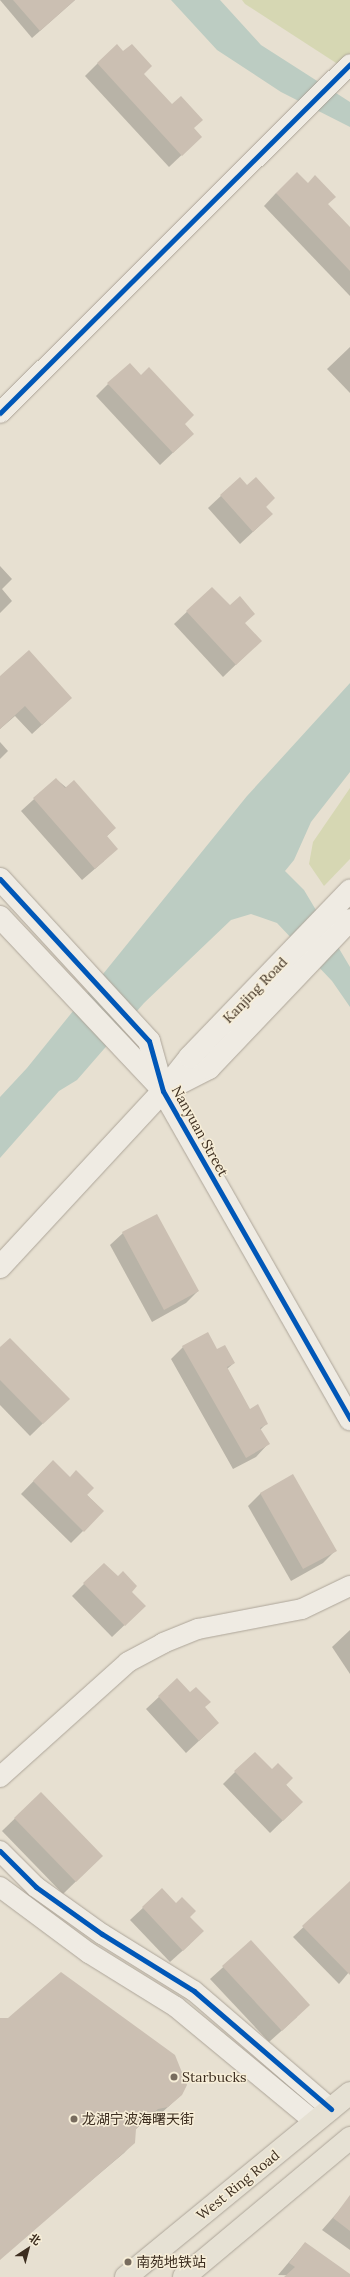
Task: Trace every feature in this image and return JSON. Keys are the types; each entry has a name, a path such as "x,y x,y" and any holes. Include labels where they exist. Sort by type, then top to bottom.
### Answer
{"main road":[{"name":"West Ring Road","path":"126,2277 350,2093"},
{"path":"184,2277 350,2138"}],"street":[{"path":"0,413 292,120 349,65"},
{"name":"Nanyuan Street","path":"0,879 144,1037 164,1091 350,1419"},
{"name":"Kanjing Road","path":"0,1267 164,1091 190,1057 307,951 346,905"},
{"name":"Nanyuan Street","path":"0,917 73,998 126,1054 164,1091"},
{"path":"0,1776 128,1662 163,1643 198,1629 302,1609 350,1586"},
{"path":"0,1851 36,1887 102,1934 194,1991 331,2108"},
{"path":"0,1887 89,1953 176,2007 315,2122"}],"green space":[{"path":"242,0 350,0 350,72 245,4"},
{"path":"350,788 350,859 324,886 309,864 313,842"}],"shaded area":[{"path":"171,0 220,0 261,45 350,102 350,127 281,92 217,50"},
{"path":"350,683 350,772 311,822 294,860 285,871 304,890 350,967 350,1007 332,981 277,923 251,914 231,920 144,1003 77,1080 59,1091 0,1158 0,1097 27,1068 247,796"}],"building":[{"path":"13,0 75,0 40,31"},
{"path":"117,44 123,51 132,44 152,66 144,74 172,104 181,96 203,120 194,128 202,137 182,156 97,63"},
{"path":"297,172 308,183 315,175 336,197 328,204 350,227 350,271 276,193"},
{"path":"130,363 141,375 149,367 194,415 185,424 194,434 173,453 107,383"},
{"path":"240,477 247,485 256,477 275,498 266,507 273,514 253,532 220,495"},
{"path":"212,587 230,605 240,596 255,614 245,623 262,641 236,665 186,611"},
{"path":"29,650 72,698 42,725 25,706 0,729 0,676"},
{"path":"56,778 65,788 74,780 116,828 107,836 118,849 95,869 33,798"},
{"path":"157,1214 199,1291 164,1310 122,1232"},
{"path":"208,1332 217,1349 225,1345 235,1363 227,1367 250,1409 258,1404 268,1424 260,1428 270,1444 246,1458 182,1346"},
{"path":"10,1338 70,1399 43,1424 0,1380 0,1347"},
{"path":"53,1460 70,1477 76,1470 94,1488 87,1495 104,1511 84,1532 33,1481"},
{"path":"293,1474 337,1551 303,1569 260,1493"},
{"path":"104,1563 118,1576 123,1571 137,1586 132,1592 146,1606 125,1626 83,1583"},
{"path":"177,1678 190,1692 196,1687 211,1702 205,1707 219,1723 199,1741 158,1696"},
{"path":"255,1752 272,1769 278,1763 293,1778 286,1785 303,1802 283,1821 234,1771"},
{"path":"41,1792 103,1856 76,1882 14,1818"},
{"path":"350,1881 350,1975 302,1926"},
{"path":"162,1888 176,1903 182,1897 196,1911 190,1917 204,1931 183,1951 142,1907"},
{"path":"251,1940 310,2005 282,2031 222,1966"},
{"name":"龙湖宁波海曙天街","path":"61,1972 175,2055 187,2085 182,2095 168,2107 158,2109 136,2129 135,2143 0,2260 0,2018 8,2018"},
{"path":"350,2195 350,2231 333,2218"},
{"path":"305,2242 350,2274 350,2277 284,2277 295,2267 289,2263"}],"cycle path":[{"path":"0,413 350,64"},
{"path":"0,879 149,1041 163,1091 350,1419"},
{"path":"0,1851 36,1887 102,1934 194,1991 331,2109"}],"place":[{"name":"Starbucks","path":"174,2077"},
{"name":"龙湖宁波海曙天街","path":"74,2119"},
{"name":"南苑地铁站","path":"128,2262"}]}
